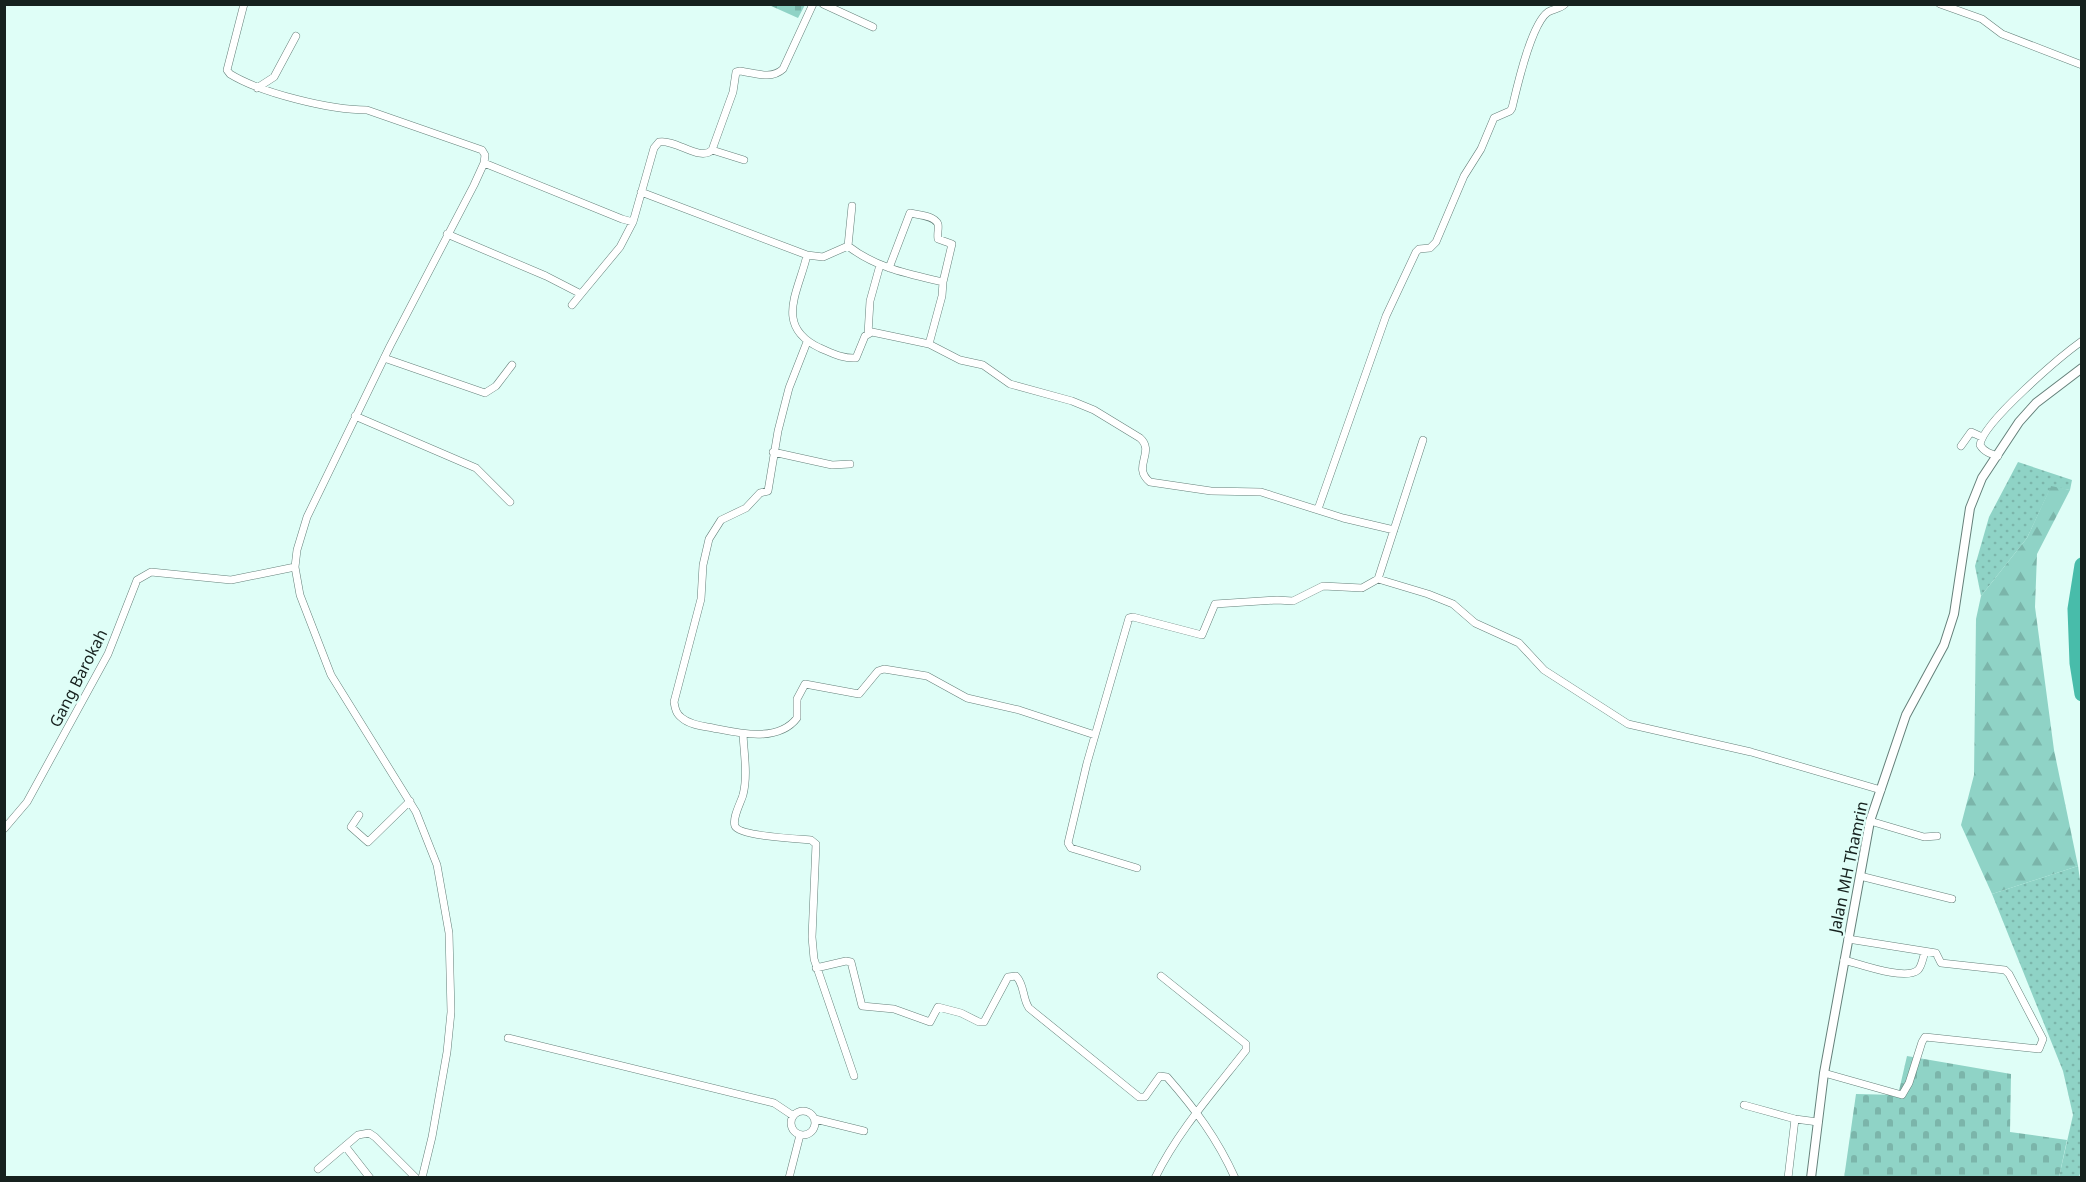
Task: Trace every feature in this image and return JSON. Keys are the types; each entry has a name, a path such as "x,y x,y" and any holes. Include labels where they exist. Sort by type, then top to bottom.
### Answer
{"street":[{"path":"244,4 227,70 240,80 257,88 348,110 367,110 482,150 485,155 484,163 384,358 303,525 295,567 300,595 332,675 410,801 437,865 449,933 451,984 447,1053 422,1178"},
{"path":"572,305 620,247 633,222 654,148 659,142 667,141 706,155 712,150 733,92 736,72 777,75 783,69 813,4"},
{"path":"823,4 873,27"},
{"path":"1318,509 1397,290 1416,252 1419,249 1430,248 1436,242 1464,176 1481,149 1494,118 1512,108 1523,67 1538,26 1550,11 1565,4"},
{"path":"1940,4 1982,19 2002,34 2082,65"},
{"path":"257,88 274,77 296,36"},
{"path":"712,150 744,160"},
{"path":"484,163 633,222"},
{"path":"641,192 807,255 823,257 848,246"},
{"path":"848,246 852,206"},
{"path":"889,268 910,213 932,218 939,226 938,238 952,244 942,296 929,344"},
{"path":"447,234 546,276 580,294"},
{"path":"848,246 869,261 943,282"},
{"path":"807,255 791,312 796,327 807,342 836,355 856,358 868,334 870,302 880,265"},
{"path":"868,334 872,332 929,344 960,360 982,365 1011,384 1072,401 1094,410 1140,438 1147,448 1143,477 1150,482 1211,491 1261,492 1343,518 1394,530"},
{"path":"1998,456 1982,448 1980,445 1982,437 1999,414 2082,341"},
{"path":"807,342 789,388 773,452 768,491 760,493 746,508 721,520 710,539 703,565 701,598 674,702 676,711 682,718 698,725 743,734 775,732 794,722 798,714 797,699 804,684 859,694 878,670 884,669 927,676 967,698 1019,710 1095,735"},
{"path":"384,358 485,393 496,386 512,365"},
{"name":"Jalan MH Thamrin","path":"1811,1178 1824,1073 1870,821 1906,715 1944,645 1957,600 1970,508 1982,478 2009,436 2036,403 2082,368"},
{"path":"355,417 476,468 510,502"},
{"path":"1961,446 1971,432 1982,437"},
{"path":"1137,868 1071,848 1068,844 1095,735 1129,618 1133,617 1202,635 1215,604 1293,601 1323,586 1362,588 1378,579 1423,440"},
{"path":"773,452 832,465 850,464"},
{"name":"Gang Barokah","path":"4,830 27,802 103,664 137,580 151,572 231,580 295,567"},
{"path":"1378,579 1453,604 1475,623 1519,643 1544,670 1628,724 1751,752 1881,790"},
{"path":"743,734 744,792 735,826 739,831 811,840 816,844 812,937 816,968 854,1076"},
{"path":"359,815 351,826 368,842 410,801"},
{"path":"1870,821 1924,837 1937,836"},
{"path":"1860,876 1952,899"},
{"path":"1824,1073 1902,1095 1909,1083 1925,1037 2039,1049 2043,1040 2007,971 1941,963 1937,954 1848,939"},
{"path":"1844,960 1900,974 1917,971 1924,952"},
{"path":"816,968 846,961 851,962 862,1006 894,1009 930,1022 936,1007 984,1022 1008,977 1016,976 1023,988 1029,1008 1118,1082 1143,1098 1160,1076 1164,1075 1198,1112 1228,1161 1235,1178"},
{"path":"1155,1178 1165,1158 1247,1046 1161,976"},
{"path":"508,1038 774,1103 792,1115"},
{"path":"1744,1105 1795,1119 1818,1122"},
{"path":"815,1119 814,1128 809,1134 800,1136 793,1131 790,1123 792,1115 800,1110 809,1112 815,1119 864,1131"},
{"path":"1788,1178 1795,1119"},
{"path":"318,1169 358,1135 369,1133 416,1178"},
{"path":"789,1178 800,1136"},
{"path":"345,1146 370,1178"}],"green space":[{"path":"769,5 805,5 798,18"},
{"path":"2018,462 2072,480 2070,490 2051,487 2027,538 1981,596 1975,566 1989,517"},
{"path":"2051,486 2070,490 2037,554 2035,607 2054,750 2078,866 1992,894 1961,825 1974,775 1976,619 1981,596 2027,538"},
{"path":"2078,866 2082,894 2082,1167 2079,1177 2059,1177 2073,1115 2063,1071 1992,894"},
{"path":"1907,1056 2011,1074 2010,1132 2067,1140 2059,1177 1844,1178 1856,1094 1898,1095"}],"waterway":[{"path":"2082,565 2075,609 2077,663 2082,694"}]}
